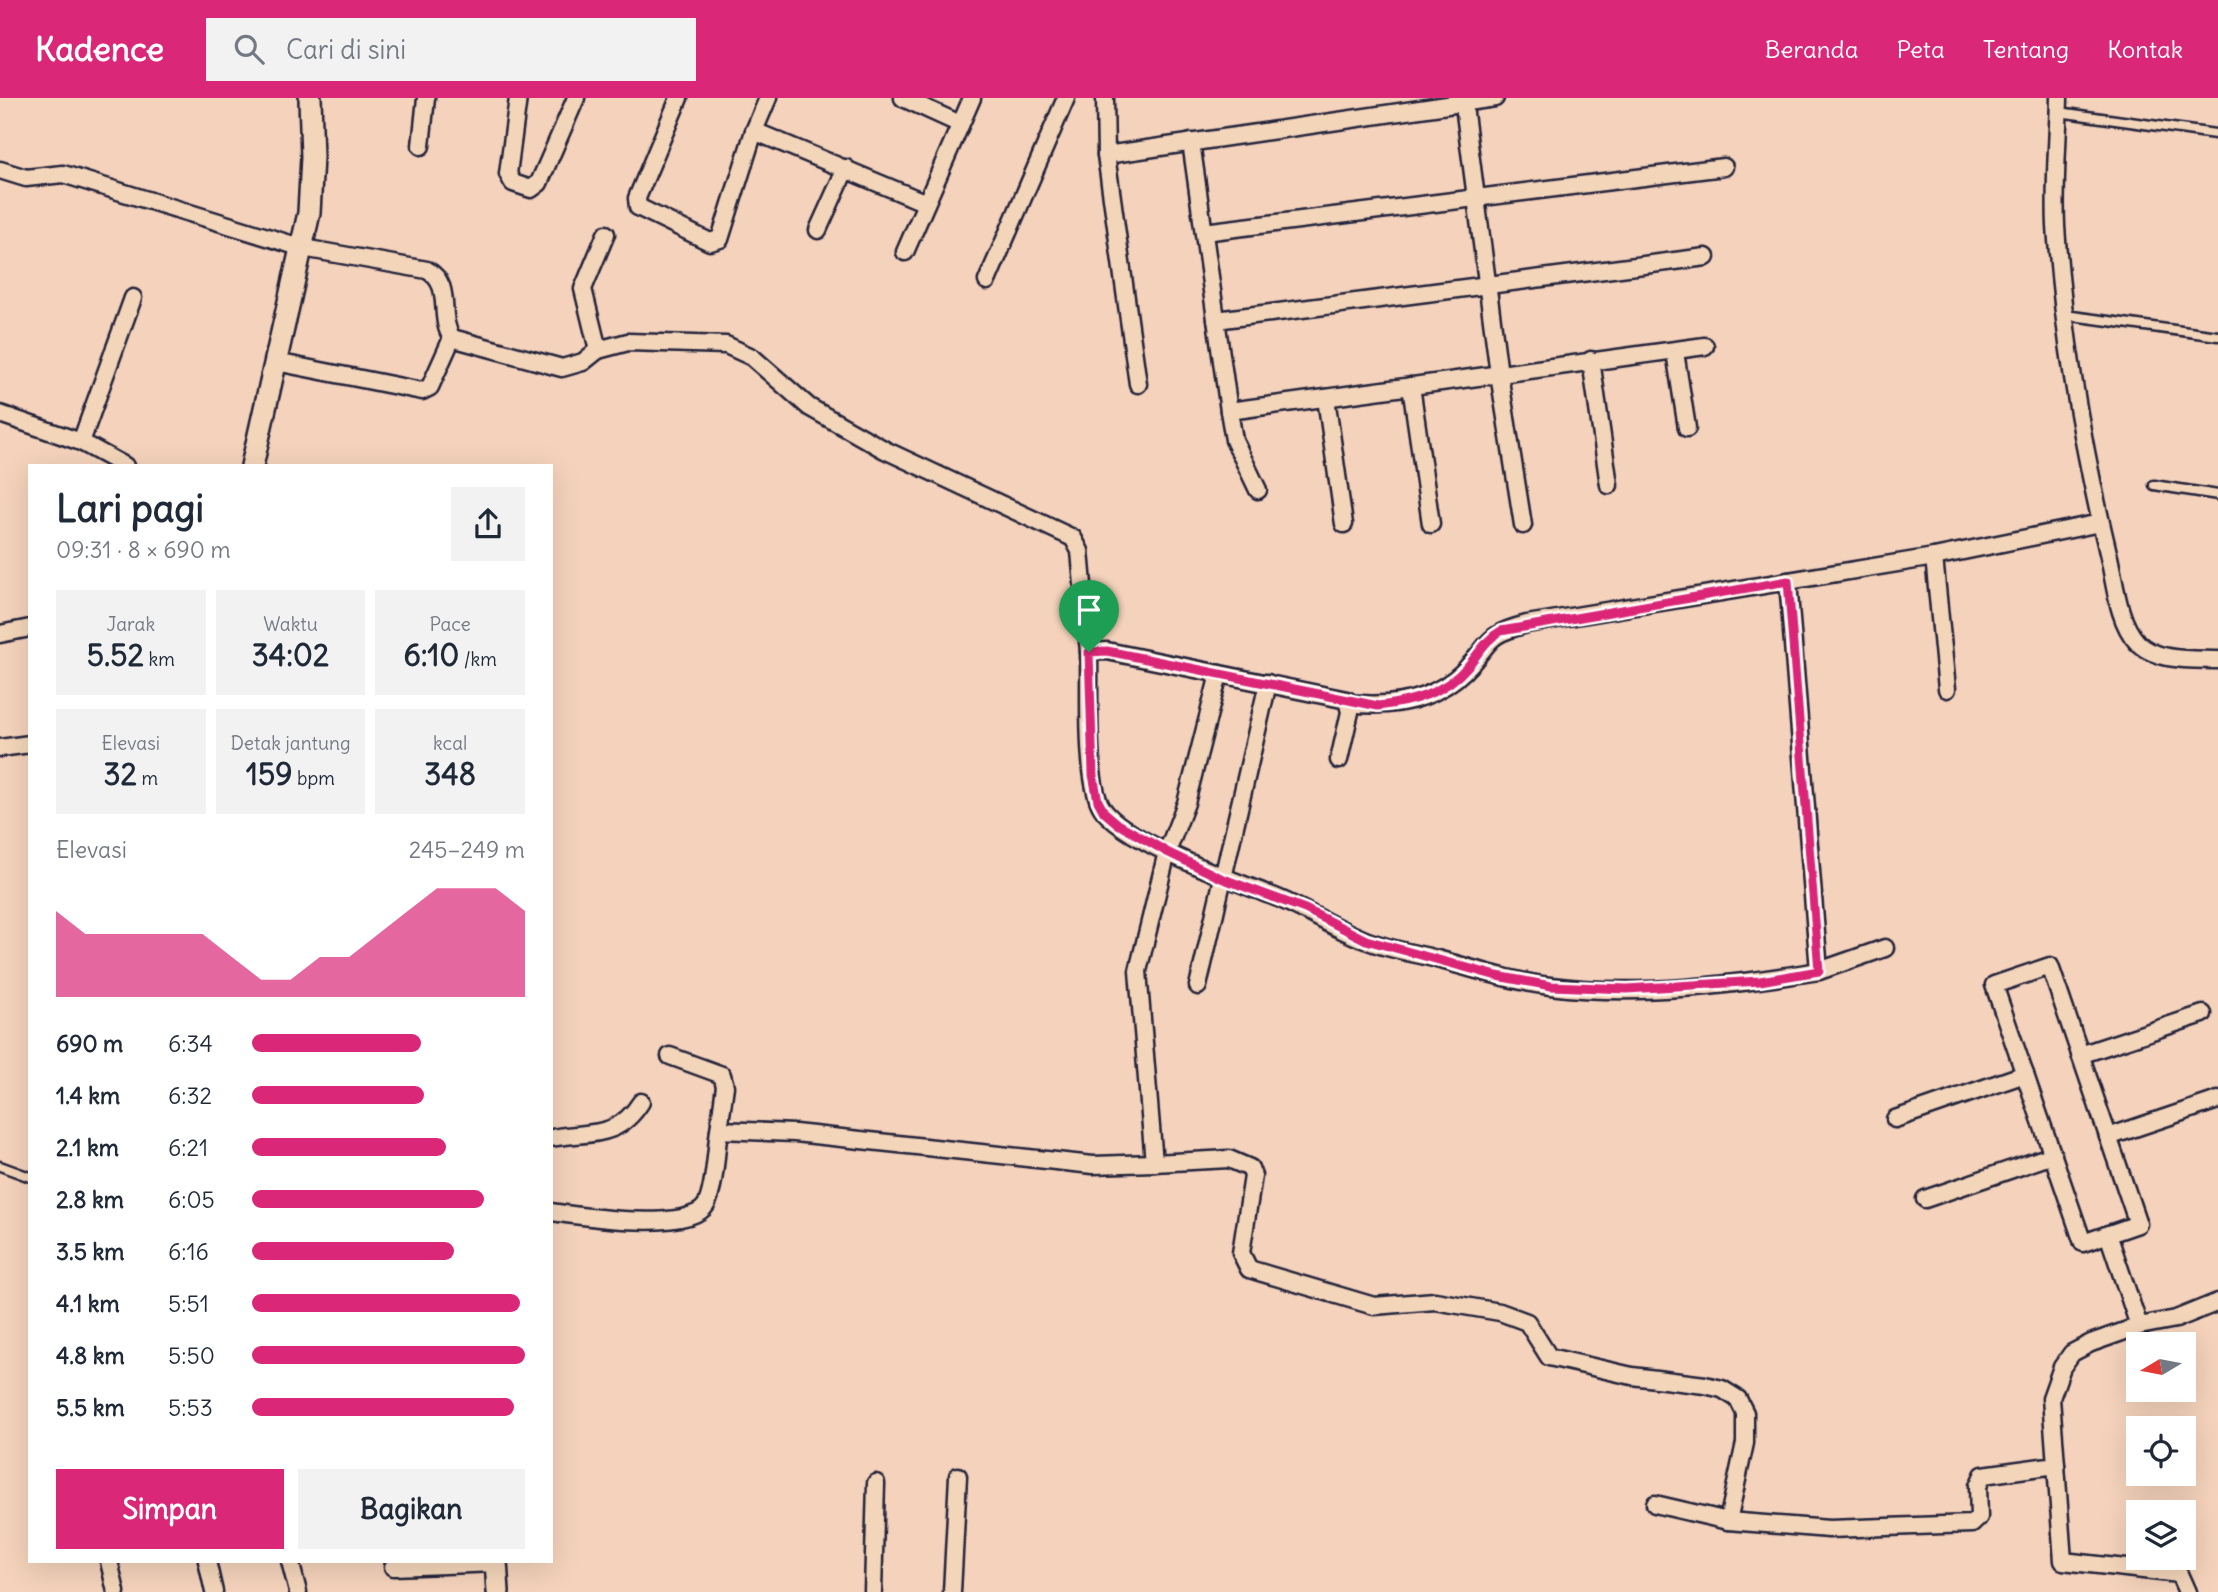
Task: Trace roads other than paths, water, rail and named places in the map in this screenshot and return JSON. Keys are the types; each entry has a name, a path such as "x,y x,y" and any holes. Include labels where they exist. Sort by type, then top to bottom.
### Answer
{"street":[{"path":"252,464 303,248 312,186 310,98"},
{"path":"421,146 426,98"},
{"path":"518,98 508,174 513,183 531,189 539,183 576,98"},
{"path":"679,98 638,198 638,207 710,242 720,239 754,131 768,98"},
{"path":"903,98 960,124"},
{"path":"905,251 972,98"},
{"path":"987,281 1066,98"},
{"path":"1105,98 1106,155 1138,384"},
{"path":"1106,155 1463,100 1495,98"},
{"path":"1463,100 1486,287 1523,525"},
{"path":"2059,105 2056,223 2065,315 2101,523 2119,599 2129,631 2137,643 2162,656 2218,660"},
{"path":"754,131 926,203"},
{"path":"1191,142 1228,411 1234,440 1258,490"},
{"path":"1204,232 1474,201 1724,167"},
{"path":"818,230 846,168"},
{"path":"0,170 26,178 63,174 303,248 429,271 443,288 445,324 452,338 562,368 583,362 598,350 642,340 726,345 760,363 809,407 874,444 1073,538 1080,551 1089,652 1093,775 1098,801 1118,824 1167,852 1221,878 1305,909 1366,940 1497,976 1551,986 1627,989 1760,981 1819,971 1885,948"},
{"path":"598,350 583,289 606,234"},
{"path":"1216,320 1706,257"},
{"path":"81,442 133,298"},
{"path":"276,362 422,391 430,387 452,338"},
{"path":"1228,411 1705,346"},
{"path":"1675,352 1687,428"},
{"path":"1591,360 1609,485"},
{"path":"1411,386 1431,524"},
{"path":"1325,398 1344,524"},
{"path":"0,414 81,442 121,464"},
{"path":"1089,652 1107,651 1338,697 1349,703 1378,706 1415,701 1430,694 1463,673 1490,638 1501,631 1934,557 2101,523"},
{"path":"1934,557 1947,689"},
{"path":"1788,581 1819,971"},
{"path":"0,634 28,628"},
{"path":"1154,1163 1138,971 1167,852 1186,803 1219,674"},
{"path":"1198,986 1268,683"},
{"path":"1339,760 1350,712 1349,703"},
{"path":"0,748 28,744"},
{"path":"2050,966 2138,1224 2083,1243 2025,1074 1994,985 2050,966"},
{"path":"2080,1055 2203,1014"},
{"path":"553,1212 637,1221 695,1215 706,1204 725,1086 722,1075 670,1056"},
{"path":"1895,1119 2025,1074"},
{"path":"2108,1137 2218,1100"},
{"path":"553,1138 616,1128 633,1115 641,1102"},
{"path":"719,1130 795,1133 1093,1165 1229,1160 1250,1168 1253,1176 1241,1253 1249,1269 1374,1306 1435,1301 1500,1312 1528,1322 1549,1357 1632,1376 1705,1385 1731,1393 1745,1413 1745,1443 1728,1521"},
{"path":"1925,1199 2053,1155"},
{"path":"2108,1234 2139,1326"},
{"path":"2186,1592 2179,1574 2063,1562 2051,1398 2063,1367 2080,1348 2139,1326 2176,1319 2218,1302"},
{"path":"1655,1504 1728,1521 1829,1529 1970,1525 1979,1517 1978,1486 1983,1475 2056,1465"},
{"path":"952,1592 958,1476"},
{"path":"873,1592 876,1483"},
{"path":"109,1563 116,1592"},
{"path":"208,1563 215,1592"},
{"path":"291,1563 298,1592"},
{"path":"393,1567 475,1563"},
{"path":"496,1563 498,1592"}],"lane":[{"path":"2059,105 2215,134"},
{"path":"2065,315 2218,336"},
{"path":"2154,485 2218,495"},
{"path":"0,1166 28,1176"}]}
